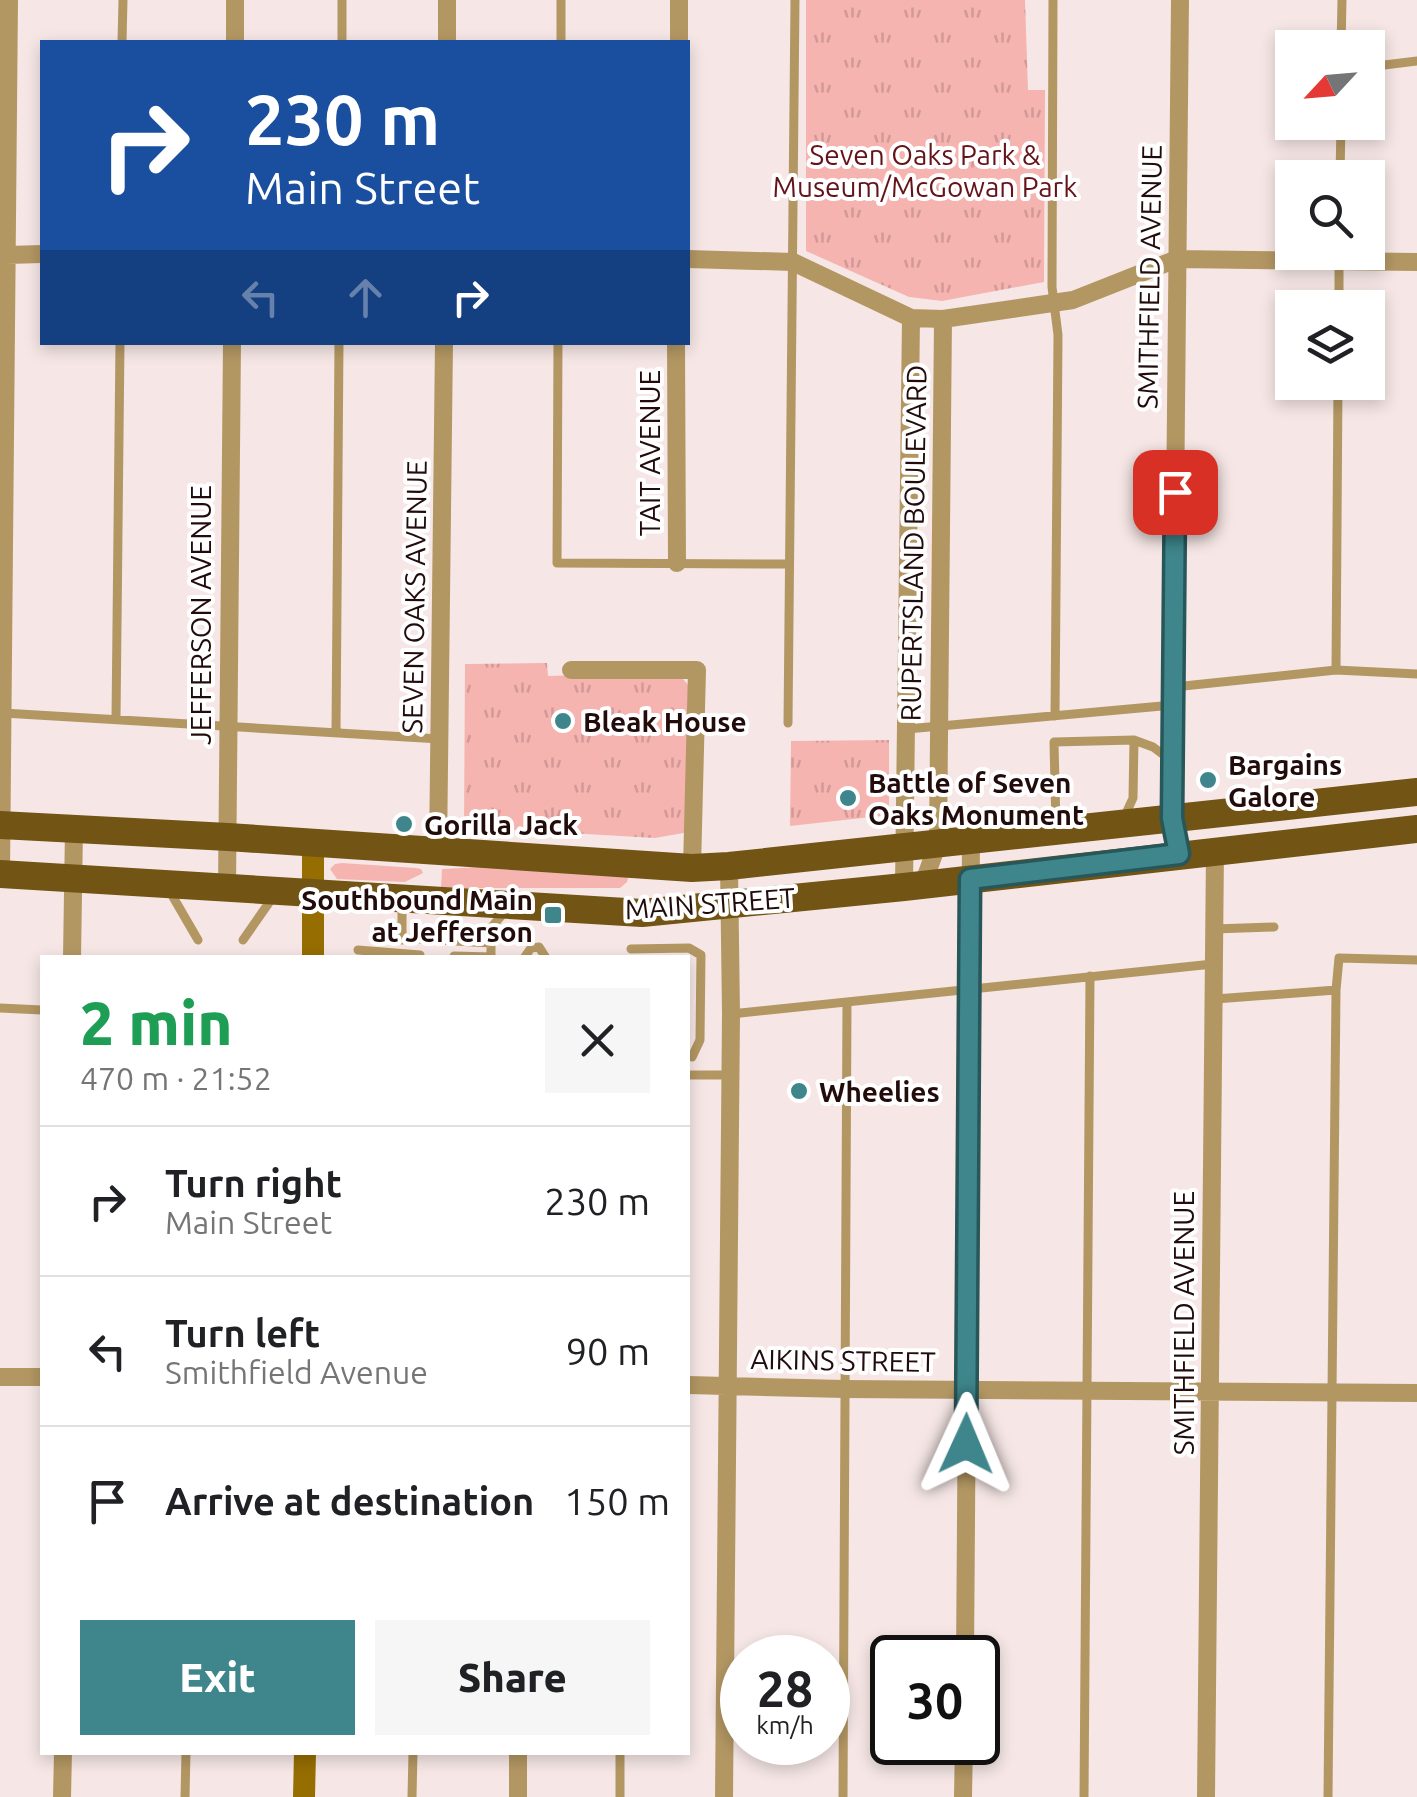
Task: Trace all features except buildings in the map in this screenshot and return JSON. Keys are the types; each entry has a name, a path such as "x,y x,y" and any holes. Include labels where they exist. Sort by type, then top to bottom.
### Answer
{"main road":[{"name":"MAIN STREET","path":"2,825 692,868 1417,792"},
{"name":"MAIN STREET","path":"1,874 642,912 913,886 1417,829"},
{"path":"600,910 632,886 636,871 633,864"}],"street":[{"path":"1,874 3,297 7,256 9,0"},
{"path":"235,0 235,40"},
{"path":"447,0 447,40"},
{"path":"679,40 680,0"},
{"name":"SMITHFIELD AVENUE","path":"1179,854 1172,818 1180,0"},
{"path":"7,256 40,254"},
{"path":"690,259 793,262 910,318 943,319 1073,300 1177,259 1275,257"},
{"path":"1385,260 1417,262"},
{"name":"RUPERTSLAND BOULEVARD","path":"910,318 904,847 913,886"},
{"name":"RUPERTSLAND BOULEVARD","path":"913,886 938,844 943,319"},
{"name":"JEFFERSON AVENUE","path":"227,888 232,345"},
{"name":"SEVEN OAKS AVENUE","path":"438,852 444,345"},
{"name":"TAIT AVENUE","path":"676,345 677,563"},
{"path":"571,670 697,670 692,868"},
{"path":"72,955 74,828"},
{"path":"965,1635 971,840"},
{"path":"313,843 313,955"},
{"name":"SMITHFIELD AVENUE","path":"1206,1797 1214,850"},
{"path":"724,1797 729,866"},
{"path":"0,1376 40,1377"},
{"name":"AIKINS STREET","path":"690,1384 844,1389 1417,1393"},
{"path":"62,1755 62,1797"},
{"path":"304,1797 305,1755"},
{"path":"518,1755 518,1797"},
{"path":"964,1765 964,1797"}],"lane":[{"path":"122,40 123,0"},
{"path":"342,0 342,40"},
{"path":"561,40 562,0"},
{"path":"788,723 795,0"},
{"path":"1053,0 1052,287 1058,334 1055,716"},
{"path":"1341,30 1342,0"},
{"path":"1385,66 1417,62"},
{"path":"116,719 120,345"},
{"path":"336,732 339,345"},
{"path":"558,345 557,563 790,564"},
{"path":"1336,670 1338,400"},
{"path":"904,729 1055,716 1336,670 1417,674"},
{"path":"2,712 440,739"},
{"path":"1121,823 1133,798 1134,740"},
{"path":"1056,830 1054,742 1134,740 1153,747 1173,762"},
{"path":"165,884 198,940"},
{"path":"243,940 277,891"},
{"path":"402,898 402,955"},
{"path":"491,955 491,928 511,904"},
{"path":"1214,929 1274,927"},
{"path":"402,938 491,943"},
{"path":"526,955 531,948 538,947 544,955"},
{"path":"633,949 690,948 701,955 700,1040 690,1056"},
{"path":"358,950 395,955"},
{"path":"1328,1797 1338,958 1417,960"},
{"path":"731,1014 1214,964"},
{"path":"1084,1797 1090,976"},
{"path":"1213,1000 1336,990"},
{"path":"843,1797 847,1002"},
{"path":"0,1008 40,1010"},
{"path":"690,1075 730,1076"},
{"path":"185,1797 186,1755"},
{"path":"412,1755 412,1797"},
{"path":"620,1755 620,1797"}],"green space":[{"name":"Seven Oaks Park & Museum/McGowan Park","path":"806,0 1025,0 1028,90 1045,90 1044,282 942,301 909,297 806,251"},
{"name":"Bleak House","path":"547,663 548,676 667,672 690,687 689,832 655,838 464,827 465,664"},
{"path":"889,740 889,815 790,826 791,741"},
{"path":"342,863 416,868 423,873 405,882 337,879 330,869"},
{"path":"501,866 629,875 620,888 441,888 442,869"}],"place":[{"name":"Bleak House","path":"563,721"},
{"name":"Bargains Galore","path":"1208,780"},
{"name":"Battle of Seven Oaks Monument","path":"848,798"},
{"name":"Gorilla Jack","path":"404,824"},
{"name":"Southbound Main at Jefferson","path":"553,915"},
{"name":"Wheelies","path":"799,1091"}],"route":[{"path":"966,1444 970,879 1179,854 1172,818 1175,492"}]}
